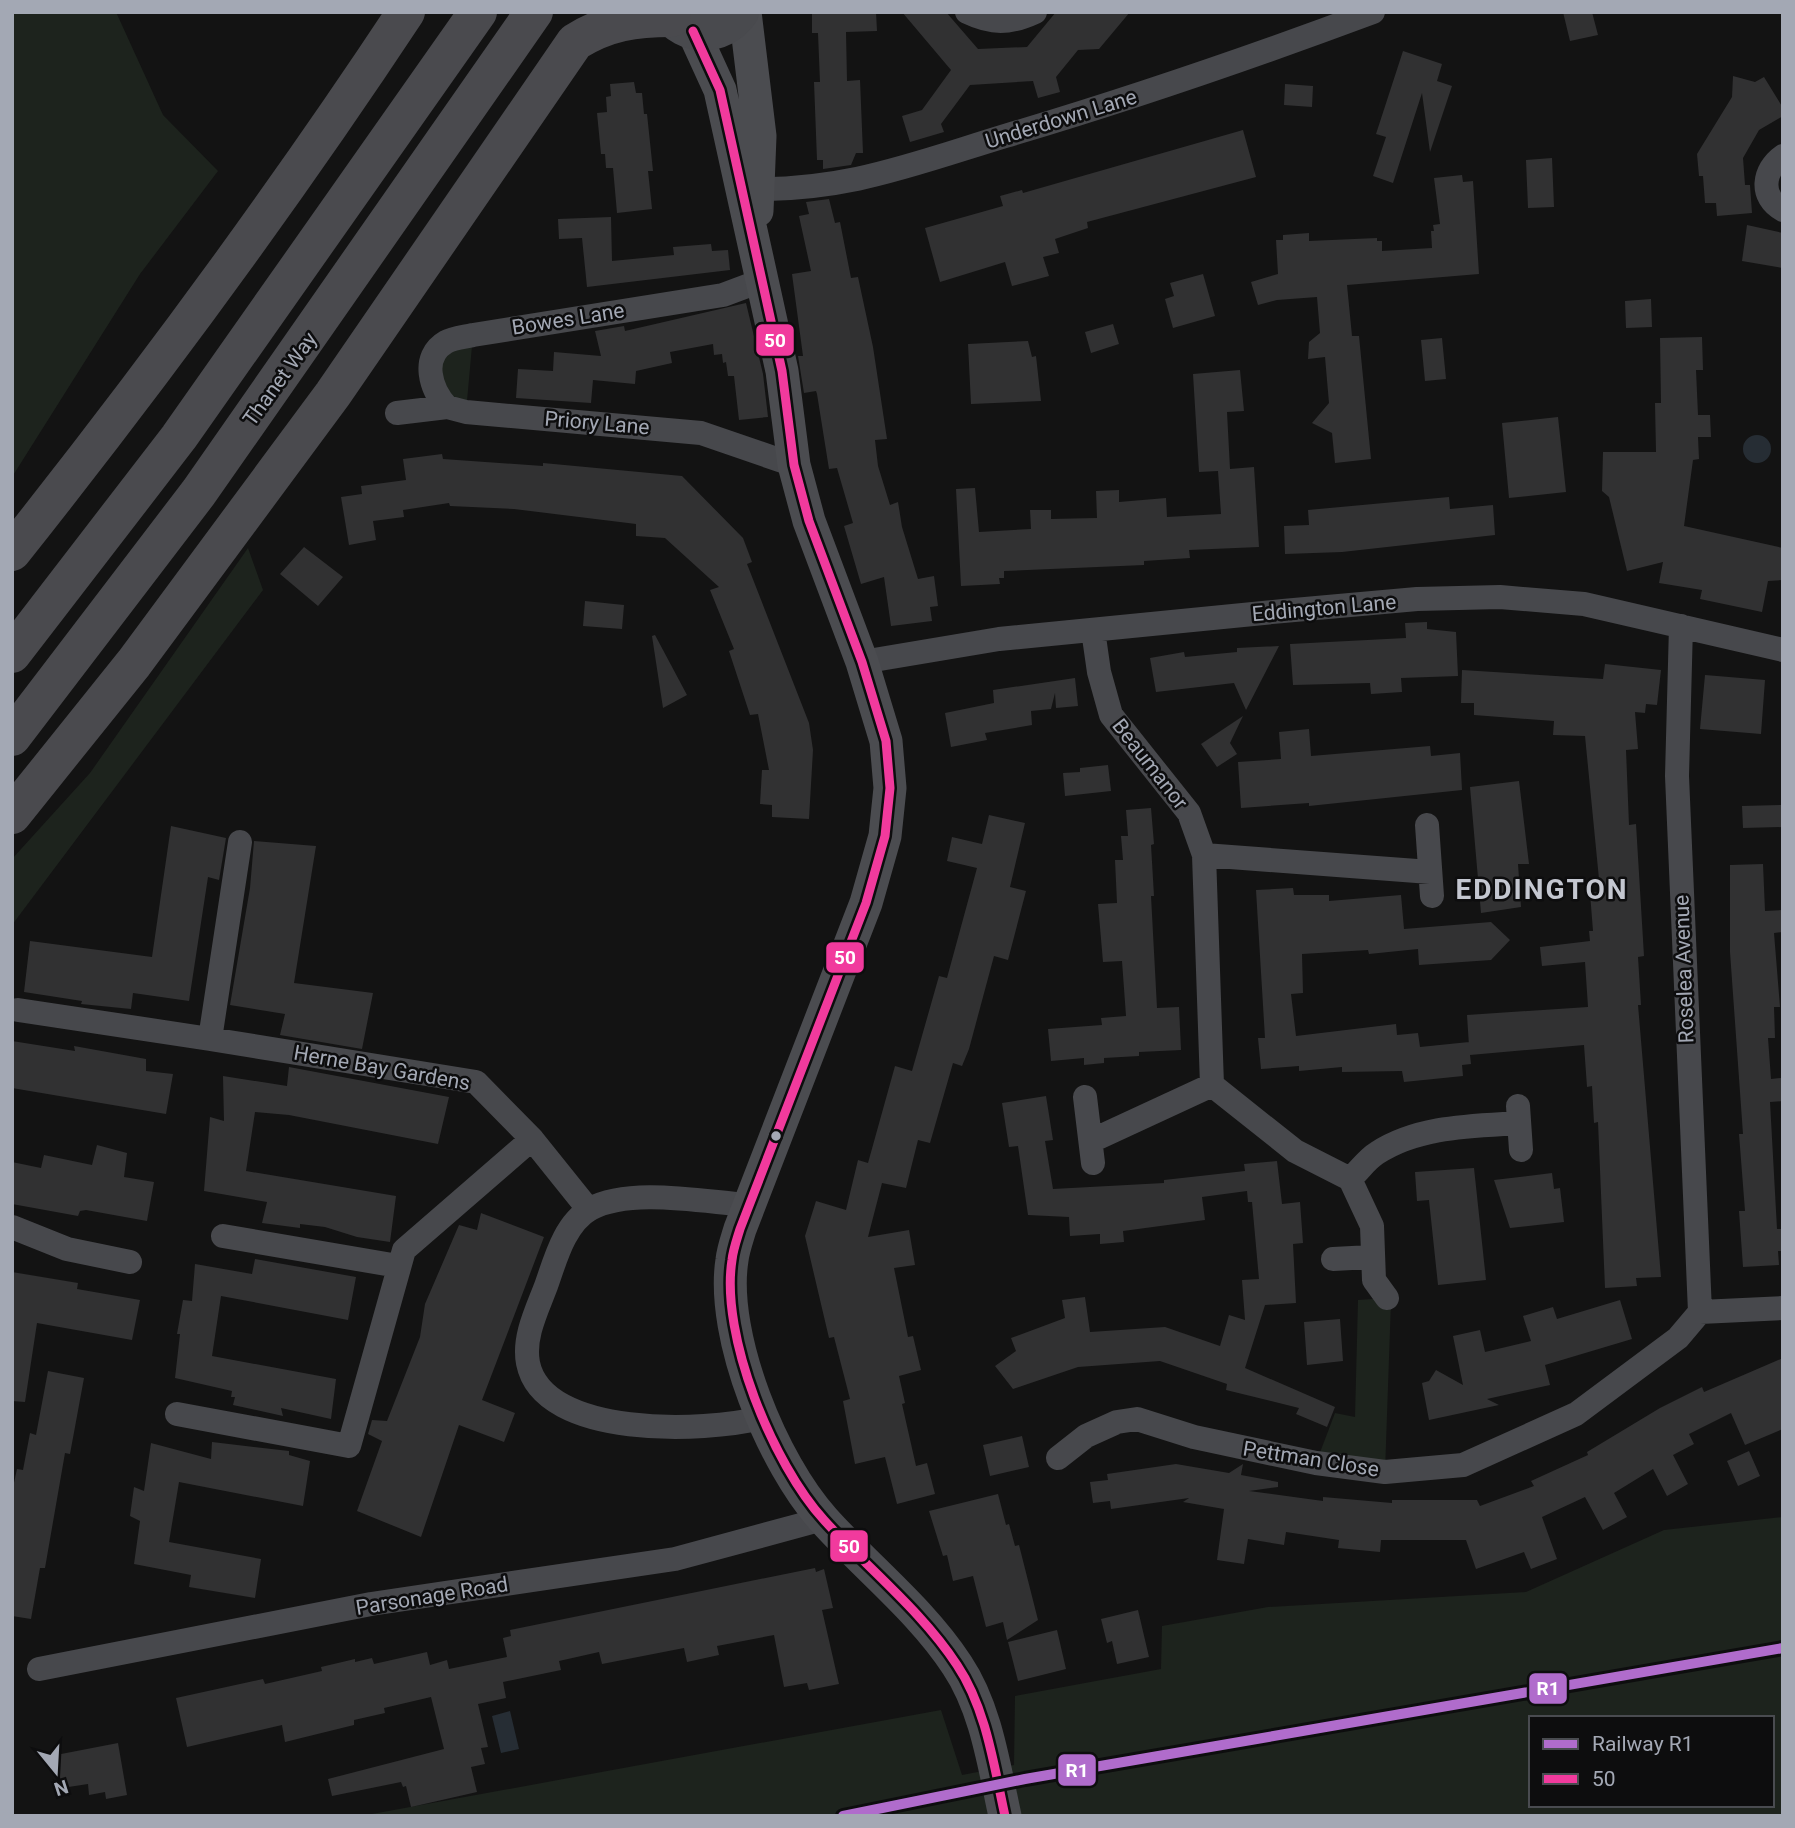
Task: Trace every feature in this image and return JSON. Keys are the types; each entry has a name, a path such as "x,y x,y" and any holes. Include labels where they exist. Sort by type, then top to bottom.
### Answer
{"highway":[{"path":"352,94 388,12"},
{"path":"12,551 124,411 352,94 406,12"},
{"path":"12,654 179,437 478,12"},
{"name":"Thanet Way","path":"12,737 199,492 534,12"},
{"path":"12,815 134,663 333,394 575,42 618,21 678,20"}],"main road":[{"path":"678,20 716,30 726,26 742,12"},
{"path":"742,12 759,125 750,189"},
{"path":"678,20 720,90 750,189 754,234 782,371 794,465 809,521 862,662 886,741 890,789 885,836 866,903 748,1205 731,1261 732,1300 744,1361 762,1418 797,1484 823,1519 890,1587 957,1664 973,1694 993,1760 1005,1816"}],"street":[{"path":"967,12 987,22 1014,22 1035,12"},
{"name":"Underdown Lane","path":"750,189 803,189 869,179 1249,58 1373,12"},
{"path":"1783,156 1768,171 1766,181 1771,201 1783,211"},
{"name":"Bowes Lane","path":"447,407 433,387 430,368 434,354 446,342 473,335 723,295 763,280"},
{"name":"Priory Lane","path":"397,413 447,407 466,412 701,433 794,465"},
{"name":"Eddington Lane","path":"862,662 999,639 1404,600 1500,597 1584,604 1783,650"},
{"name":"Roselea Avenue","path":"1681,626 1676,776 1700,1312"},
{"name":"Beaumanor","path":"1093,630 1099,672 1111,715 1189,813 1204,855 1212,1085"},
{"path":"1204,855 1431,884 1427,825"},
{"path":"210,1039 240,842"},
{"name":"Herne Bay Gardens","path":"18,1010 476,1082 532,1139 589,1210"},
{"path":"1085,1097 1092,1152 1212,1085 1295,1151 1350,1179 1372,1226 1371,1257 1374,1280 1387,1298"},
{"path":"1350,1179 1377,1153 1411,1136 1518,1114 1521,1150"},
{"path":"177,1414 349,1446 404,1250 532,1139"},
{"path":"748,1205 658,1198 616,1200 589,1210 562,1243 530,1329 526,1349 536,1383 551,1400 571,1410 629,1423 708,1427 762,1418"},
{"path":"12,1227 66,1249 130,1262"},
{"path":"223,1236 398,1266"},
{"path":"1333,1259 1371,1257"},
{"path":"1700,1312 1783,1308"},
{"name":"Pettman Close","path":"1058,1458 1086,1436 1117,1422 1137,1419 1194,1437 1316,1463 1385,1472 1463,1465 1576,1414 1678,1338 1700,1312"},
{"name":"Parsonage Road","path":"39,1669 372,1604 675,1559 823,1519"}],"shaded area":[{"path":"12,12 116,12 163,115 218,171 140,274 12,477"},
{"path":"473,335 466,412 447,407 434,354"},
{"path":"1757,435 1767,439 1771,449 1767,459 1757,463 1747,459 1743,449 1747,439"},
{"path":"248,548 263,590 12,925 12,859 90,773"},
{"path":"1387,1298 1391,1301 1385,1472 1316,1463 1335,1413 1355,1417 1358,1300"},
{"path":"1783,1517 1783,1816 361,1816 941,1710 962,1775 1014,1765 1015,1696 1161,1669 1162,1626 1268,1607 1526,1592 1664,1530"},
{"path":"510,1711 519,1749 501,1753 492,1716"}],"building":[{"path":"812,12 876,12 877,31 846,32 847,81 860,80 863,153 856,153 851,165 823,169 823,160 817,160 814,82 820,82 818,33 812,33"},
{"path":"902,12 946,12 978,49 1027,47 1056,12 1130,12 1099,49 1078,50 1056,77 1060,92 1038,98 1033,81 970,85 941,124 944,132 910,142 902,116 922,110 951,70"},
{"path":"1563,12 1592,12 1598,35 1570,41"},
{"path":"1403,51 1442,64 1437,81 1452,86 1430,152 1422,93 1393,183 1373,176 1386,137 1376,134"},
{"path":"1733,76 1755,82 1764,77 1783,108 1783,116 1759,130 1743,158 1745,185 1750,185 1752,213 1717,216 1716,203 1705,203 1703,176 1699,176 1697,154 1732,97"},
{"path":"634,82 636,93 642,93 644,114 647,114 653,171 648,171 652,209 617,213 613,168 606,168 605,154 601,154 597,113 607,112 606,97 611,96 610,84"},
{"path":"1285,84 1313,86 1312,107 1284,105"},
{"path":"1243,130 1256,177 1087,222 1088,228 1055,239 1059,253 1043,257 1049,276 1012,286 1005,262 940,282 925,228 1003,206 1000,196 1022,190 1023,193"},
{"path":"1552,158 1554,207 1528,208 1526,160"},
{"path":"1462,175 1463,182 1473,181 1479,274 1347,285 1352,336 1359,336 1371,459 1335,463 1332,433 1312,423 1329,403 1325,357 1308,359 1309,342 1320,333 1317,297 1277,300 1258,305 1251,282 1278,274 1276,240 1283,240 1283,235 1309,233 1309,241 1377,238 1377,241 1382,241 1382,251 1432,248 1433,225 1440,224 1434,178"},
{"path":"829,199 835,223 840,222 851,278 858,277 873,347 887,439 875,440 878,466 890,505 898,502 902,527 918,579 934,576 938,606 930,607 932,621 891,626 884,577 861,584 844,526 853,523 837,468 829,469 817,394 816,391 804,393 798,356 803,356 792,274 811,271 799,216 809,214 806,202"},
{"path":"611,217 612,261 674,255 673,247 711,244 712,251 728,250 730,270 587,287 582,238 559,239 558,219"},
{"path":"1747,225 1783,233 1783,268 1742,261"},
{"path":"1203,274 1215,316 1173,328 1165,299 1174,296 1170,283"},
{"path":"1651,299 1652,327 1626,328 1625,301"},
{"path":"746,303 763,374 768,417 739,420 734,376 728,376 722,354 714,355 713,344 670,352 672,363 636,371 635,384 593,380 591,403 516,398 518,369 553,371 554,352 601,356 595,331 624,326 625,331"},
{"path":"1113,324 1119,344 1091,353 1085,332"},
{"path":"1702,337 1703,370 1696,370 1698,415 1710,415 1711,437 1698,437 1699,459 1693,460 1684,526 1783,548 1783,580 1768,581 1762,612 1700,599 1702,590 1659,583 1663,562 1627,571 1609,497 1602,491 1603,452 1656,452 1655,403 1661,403 1660,338"},
{"path":"1442,338 1446,379 1425,381 1421,340"},
{"path":"1028,341 1032,357 1036,356 1041,401 971,404 968,344"},
{"path":"1240,370 1244,411 1227,412 1230,469 1254,467 1259,547 1189,550 1190,558 1144,561 1144,565 1004,571 1004,578 999,578 1000,584 961,586 956,489 975,488 979,532 1031,529 1030,510 1051,510 1051,519 1097,518 1096,491 1119,490 1119,502 1166,498 1167,517 1221,514 1218,471 1199,472 1193,374"},
{"path":"1558,417 1566,492 1509,498 1502,423"},
{"path":"442,454 443,459 543,466 543,463 682,476 743,538 752,562 747,564 809,723 813,750 809,819 772,817 772,805 760,804 762,770 769,770 758,714 750,715 729,651 734,649 710,590 719,587 665,538 636,536 636,524 514,509 450,506 449,503 403,510 404,517 373,521 376,540 349,545 341,497 362,494 361,486 406,480 403,459"},
{"path":"1449,497 1450,509 1493,505 1495,535 1342,552 1285,554 1284,526 1309,525 1308,510"},
{"path":"304,547 343,577 318,606 280,574"},
{"path":"585,601 624,605 622,629 583,626"},
{"path":"1427,622 1427,629 1456,632 1458,676 1401,678 1402,692 1371,694 1370,683 1293,685 1290,644 1406,638 1405,623"},
{"path":"655,635 687,695 663,708 652,636"},
{"path":"1279,646 1246,710 1234,683 1156,692 1150,658 1184,652 1185,657 1237,652 1237,648"},
{"path":"1605,664 1661,670 1657,705 1646,704 1645,713 1635,712 1638,749 1626,750 1629,825 1636,824 1644,956 1638,957 1641,1005 1638,1005 1661,1277 1636,1278 1637,1286 1605,1288 1598,1122 1594,1123 1592,1086 1587,1087 1584,1045 1470,1055 1471,1064 1462,1065 1463,1076 1404,1082 1402,1071 1342,1072 1342,1067 1299,1071 1299,1066 1261,1069 1258,1038 1265,1038 1256,890 1293,888 1294,895 1329,895 1329,901 1401,895 1404,929 1491,922 1510,940 1491,960 1419,965 1418,949 1369,954 1368,950 1302,954 1303,993 1291,994 1296,1036 1396,1024 1397,1035 1418,1033 1420,1047 1469,1042 1467,1015 1588,1007 1585,962 1542,966 1540,947 1590,941 1589,931 1593,931 1590,893 1598,892 1599,879 1585,736 1553,735 1554,721 1474,715 1474,703 1461,703 1462,670 1603,679"},
{"path":"1705,675 1765,680 1761,734 1700,729"},
{"path":"1075,678 1078,706 1056,708 1055,693 1051,709 1031,711 1032,725 985,733 987,740 951,747 945,713 994,703 993,690"},
{"path":"1243,716 1230,743 1237,754 1217,767 1201,744"},
{"path":"1309,729 1311,756 1430,746 1431,756 1460,753 1462,790 1309,806 1309,803 1241,808 1238,762 1281,759 1279,732"},
{"path":"1108,765 1111,791 1065,796 1063,773"},
{"path":"1519,781 1529,864 1518,864 1521,907 1481,913 1470,787"},
{"path":"1783,805 1783,827 1743,828 1742,806"},
{"path":"1151,808 1154,896 1151,896 1157,1008 1179,1007 1181,1050 1139,1052 1139,1056 1104,1058 1104,1063 1084,1065 1084,1058 1051,1061 1048,1029 1102,1025 1101,1018 1126,1016 1122,961 1103,962 1098,904 1117,903 1115,860 1123,860 1121,836 1128,836 1126,810"},
{"path":"989,815 1025,823 1010,887 1026,891 1008,960 994,956 969,1049 962,1066 953,1063 930,1143 918,1140 906,1188 882,1183 868,1237 909,1230 915,1265 894,1268 908,1337 913,1336 921,1370 899,1376 905,1403 902,1404 916,1466 927,1463 935,1494 897,1504 885,1457 855,1464 843,1401 850,1399 834,1337 829,1338 805,1236 816,1201 846,1210 858,1160 868,1163 895,1066 912,1071 939,976 947,978 977,868 947,861 952,837 982,844"},
{"path":"171,826 226,838 219,880 208,877 189,1001 133,993 131,1009 81,1004 82,1001 24,992 30,941 152,957"},
{"path":"254,841 316,846 294,983 373,993 362,1049 280,1035 285,1014 230,1005 250,888"},
{"path":"1763,864 1765,911 1783,910 1783,932 1774,933 1780,1007 1774,1007 1775,1038 1768,1038 1771,1079 1781,1078 1783,1096 1783,1101 1770,1102 1777,1229 1783,1229 1783,1251 1778,1251 1779,1265 1743,1267 1739,1211 1745,1211 1739,1134 1743,1134 1730,952 1730,865"},
{"path":"12,1041 75,1051 74,1046 146,1059 146,1071 173,1074 166,1114 12,1088"},
{"path":"289,1067 449,1097 438,1144 289,1115 255,1112 246,1171 396,1196 390,1242 357,1237 325,1227 300,1224 300,1228 262,1223 267,1202 204,1191 210,1117 224,1121 223,1076 287,1086"},
{"path":"1046,1096 1053,1140 1045,1141 1053,1189 1164,1183 1164,1180 1245,1171 1244,1164 1277,1161 1282,1204 1300,1202 1303,1243 1293,1244 1296,1303 1265,1305 1245,1368 1335,1407 1327,1427 1296,1414 1299,1408 1226,1390 1227,1384 1160,1361 1078,1367 1013,1389 995,1366 1016,1351 1011,1338 1065,1318 1062,1300 1085,1297 1090,1332 1165,1327 1220,1346 1229,1315 1245,1320 1242,1280 1259,1279 1252,1202 1248,1202 1247,1191 1202,1197 1205,1220 1123,1231 1124,1242 1100,1244 1100,1234 1070,1236 1069,1217 1028,1215 1018,1146 1009,1147 1002,1103"},
{"path":"97,1145 127,1153 124,1177 154,1182 147,1221 86,1210 80,1211 78,1216 12,1204 12,1162 41,1168 44,1155 92,1165"},
{"path":"1474,1168 1486,1280 1438,1285 1429,1200 1417,1201 1415,1172"},
{"path":"1552,1173 1554,1189 1560,1188 1564,1222 1510,1228 1494,1180"},
{"path":"481,1213 544,1237 482,1400 515,1413 504,1442 459,1425 421,1537 357,1511 382,1441 368,1434 372,1420 387,1421 420,1337 425,1304 459,1225 477,1230"},
{"path":"255,1259 356,1277 348,1320 221,1296 212,1356 336,1379 331,1419 281,1408 283,1416 233,1405 235,1397 231,1397 232,1391 175,1378 180,1334 177,1334 183,1300 192,1301 195,1264 252,1274"},
{"path":"12,1272 78,1283 77,1289 140,1300 132,1340 37,1323 25,1402 12,1401"},
{"path":"1620,1300 1632,1339 1545,1365 1550,1385 1487,1399 1499,1405 1429,1420 1422,1383 1429,1381 1436,1370 1463,1385 1453,1336 1480,1330 1485,1352 1531,1341 1523,1316 1553,1307 1557,1319"},
{"path":"1340,1319 1343,1361 1307,1365 1304,1322"},
{"path":"1783,1358 1783,1429 1745,1445 1731,1413 1689,1434 1694,1444 1673,1455 1688,1484 1667,1496 1653,1469 1614,1493 1627,1517 1603,1530 1585,1497 1542,1517 1557,1559 1531,1569 1524,1552 1476,1569 1466,1540 1381,1540 1380,1552 1338,1548 1339,1540 1286,1532 1284,1545 1248,1539 1244,1564 1217,1560 1224,1509 1183,1502 1189,1498 1111,1509 1110,1501 1093,1503 1090,1482 1108,1480 1107,1474 1176,1464 1229,1473 1243,1464 1241,1475 1278,1482 1278,1487 1249,1491 1323,1501 1323,1497 1392,1503 1392,1500 1477,1500 1480,1506 1534,1486 1531,1481 1588,1455 1587,1452 1660,1408 1702,1387 1704,1392"},
{"path":"48,1371 84,1378 70,1454 65,1453 45,1568 40,1568 31,1619 12,1616 12,1492 17,1469 23,1470 30,1433 36,1435"},
{"path":"1022,1436 1029,1467 990,1476 983,1445"},
{"path":"212,1442 289,1451 289,1455 310,1461 303,1506 179,1482 169,1542 261,1559 255,1598 189,1587 191,1575 134,1564 140,1521 130,1516 134,1487 144,1491 151,1443 211,1459"},
{"path":"1749,1451 1760,1476 1738,1486 1727,1461"},
{"path":"998,1494 1006,1525 1009,1524 1015,1546 1019,1545 1038,1620 1007,1640 1003,1622 986,1627 973,1576 953,1581 947,1555 943,1556 929,1511"},
{"path":"815,1568 816,1572 824,1569 833,1608 822,1610 839,1684 809,1690 807,1683 784,1687 774,1635 717,1646 719,1655 687,1662 684,1648 602,1664 599,1652 559,1661 561,1670 503,1682 506,1698 478,1704 488,1747 481,1748 485,1764 471,1767 477,1792 411,1807 406,1786 403,1787 401,1782 332,1796 328,1779 444,1749 431,1697 384,1708 385,1713 354,1720 354,1725 285,1742 282,1725 187,1747 176,1698 263,1679 265,1684 322,1671 321,1667 355,1659 355,1662 372,1658 374,1664 427,1652 430,1665 447,1660 449,1669 507,1657 503,1638 511,1636 510,1630"},
{"path":"1138,1610 1149,1657 1117,1664 1112,1641 1107,1643 1101,1619"},
{"path":"1057,1630 1066,1669 1018,1681 1008,1642"},
{"path":"118,1743 127,1795 106,1799 105,1792 89,1795 88,1784 62,1788 56,1755"}],"rail line":[{"name":"R1","path":"843,1816 1025,1779 1783,1648"}],"transit line":[{"name":"50","path":"693,31 720,90 782,371 794,465 809,521 862,662 886,741 890,788 885,836 866,903 735,1244 730,1291 734,1325 754,1398 786,1466 805,1496 824,1520 927,1626 967,1682 988,1738 1005,1816"}],"district":[{"name":"EDDINGTON","path":"1542,889"}]}
